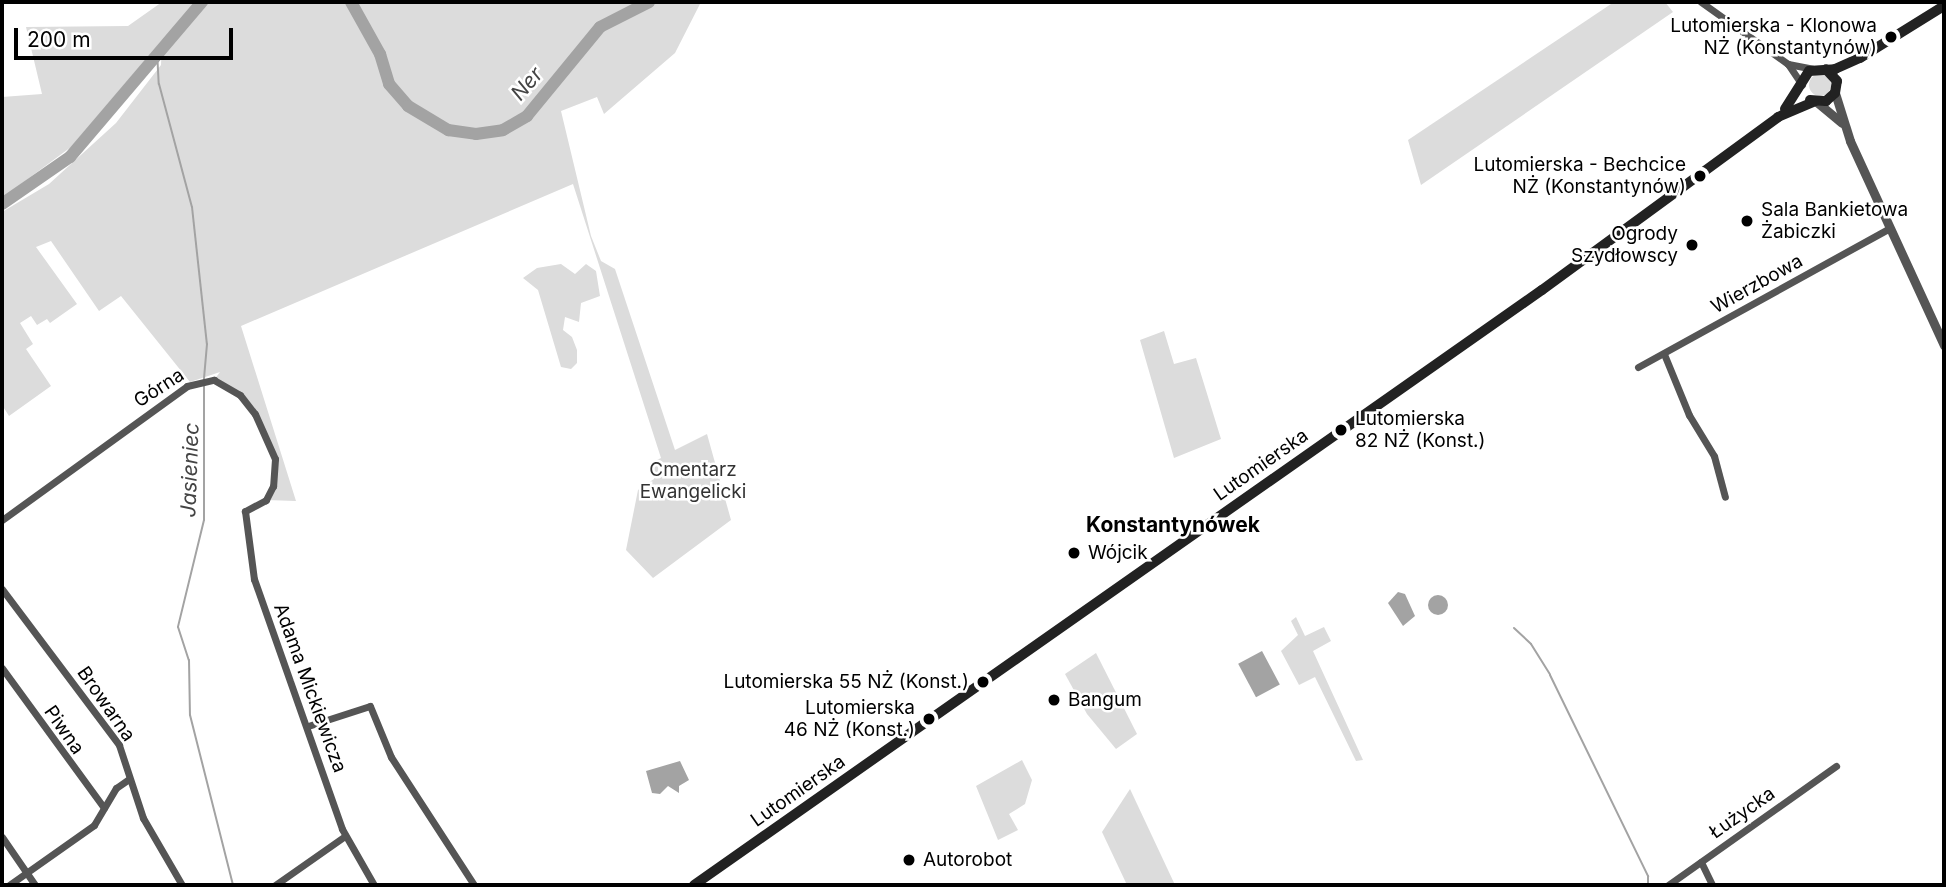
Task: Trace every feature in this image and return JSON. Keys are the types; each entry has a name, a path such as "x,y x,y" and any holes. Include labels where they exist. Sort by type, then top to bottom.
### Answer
{"main road":[{"path":"1813,69 1825,69 1860,58 1944,6"},
{"path":"1825,69 1836,89 1860,58"},
{"name":"Lutomierska","path":"694,885 1542,290 1777,117 1813,69"},
{"path":"1802,86 1816,102"},
{"name":"Lutomierska","path":"1777,117 1816,102 1836,89"}],"street":[{"path":"1701,2 1788,64 1802,86"},
{"path":"1788,64 1813,69"},
{"path":"1836,89 1843,125 1944,345"},
{"path":"1816,102 1843,125"},
{"name":"Wierzbowa","path":"1638,367 1890,228"},
{"path":"1664,354 1689,415 1714,456 1725,497"},
{"name":"Górna","path":"2,520 204,380 225,384 240,395 255,414 275,459 273,486 262,504"},
{"name":"Adama Mickiewicza","path":"262,504 245,511 249,560 345,836 374,885"},
{"name":"Browarna","path":"3,592 119,745 143,818 182,885"},
{"name":"Piwna","path":"2,668 104,808"},
{"path":"308,726 370,706 391,757 474,885"},
{"name":"Łużycka","path":"1668,885 1836,766"},
{"path":"9,885 94,825 116,788 130,779"},
{"path":"275,885 345,836"},
{"path":"2,837 35,885"},
{"path":"1701,862 1712,885"}],"green space":[{"name":"Cmentarz Ewangelicki","path":"162,2 701,2 675,53 604,114 597,97 561,111 591,236 601,261 615,269 675,450 707,434 731,520 653,578 626,550 638,490 654,479 653,462 661,458 573,184 241,326 296,501 266,500 273,486 275,459 255,414 240,395 214,380 220,372 190,382 121,296 99,311 51,241 36,247 77,304 50,323 47,319 37,325 31,316 20,323 33,344 26,349 51,386 9,416 2,405 2,212 49,184 116,123 161,65 162,40 71,147 2,198 2,97 42,94 26,27 128,26"},
{"path":"1614,2 1665,2 1673,12 1421,185 1408,140"},
{"path":"1820,74 1828,77 1831,85 1828,93 1820,96 1812,93 1809,85 1812,77"},
{"path":"561,264 575,274 586,264 596,271 600,296 581,303 579,322 565,317 563,330 572,337 577,350 577,363 571,369 561,367 538,290 523,278 537,268"},
{"path":"1164,331 1174,364 1196,358 1221,439 1174,458 1140,340"},
{"path":"1296,617 1305,636 1324,627 1331,641 1313,651 1363,760 1356,761 1315,677 1299,685 1281,651 1298,635 1291,621"},
{"path":"1096,653 1137,734 1116,749 1087,714 1065,674"},
{"path":"1022,760 1032,780 1025,804 1009,814 1018,830 998,840 976,786"},
{"path":"1130,789 1175,885 1127,885 1102,832"}],"shaded area":[{"path":"1398,592 1405,594 1415,616 1403,626 1388,603"},
{"path":"1438,595 1445,598 1448,605 1445,612 1438,615 1431,612 1428,605 1431,598"},
{"path":"1262,651 1280,685 1256,697 1238,664"},
{"path":"680,761 689,780 679,786 679,793 668,786 660,794 652,793 646,771"}],"waterway":[{"name":"Ner","path":"2,204 70,157 202,2"},
{"name":"Ner","path":"351,2 380,54 389,84 408,106 448,130 476,134 503,130 527,116 600,27 649,2"},
{"name":"Jasieniec","path":"157,51 159,84 192,207 207,344 204,380"},
{"name":"Jasieniec","path":"204,386 204,520 178,627 189,660 190,715 233,885"},
{"path":"1514,628 1531,644 1550,675 1648,876 1648,885"}],"place":[{"name":"Lutomierska - Klonowa NŻ (Konstantynów)","path":"1891,37"},
{"name":"Lutomierska - Bechcice NŻ (Konstantynów)","path":"1700,176"},
{"name":"Sala Bankietowa Żabiczki","path":"1747,221"},
{"name":"Ogrody Szydłowscy","path":"1692,245"},
{"name":"Lutomierska 82 NŻ (Konst.)","path":"1341,430"},
{"name":"Wójcik","path":"1074,553"},
{"name":"Lutomierska 55 NŻ (Konst.)","path":"983,682"},
{"name":"Bangum","path":"1054,700"},
{"name":"Lutomierska 46 NŻ (Konst.)","path":"929,719"},
{"name":"Autorobot","path":"909,860"}],"district":[{"name":"Konstantynówek","path":"1173,525"}]}
